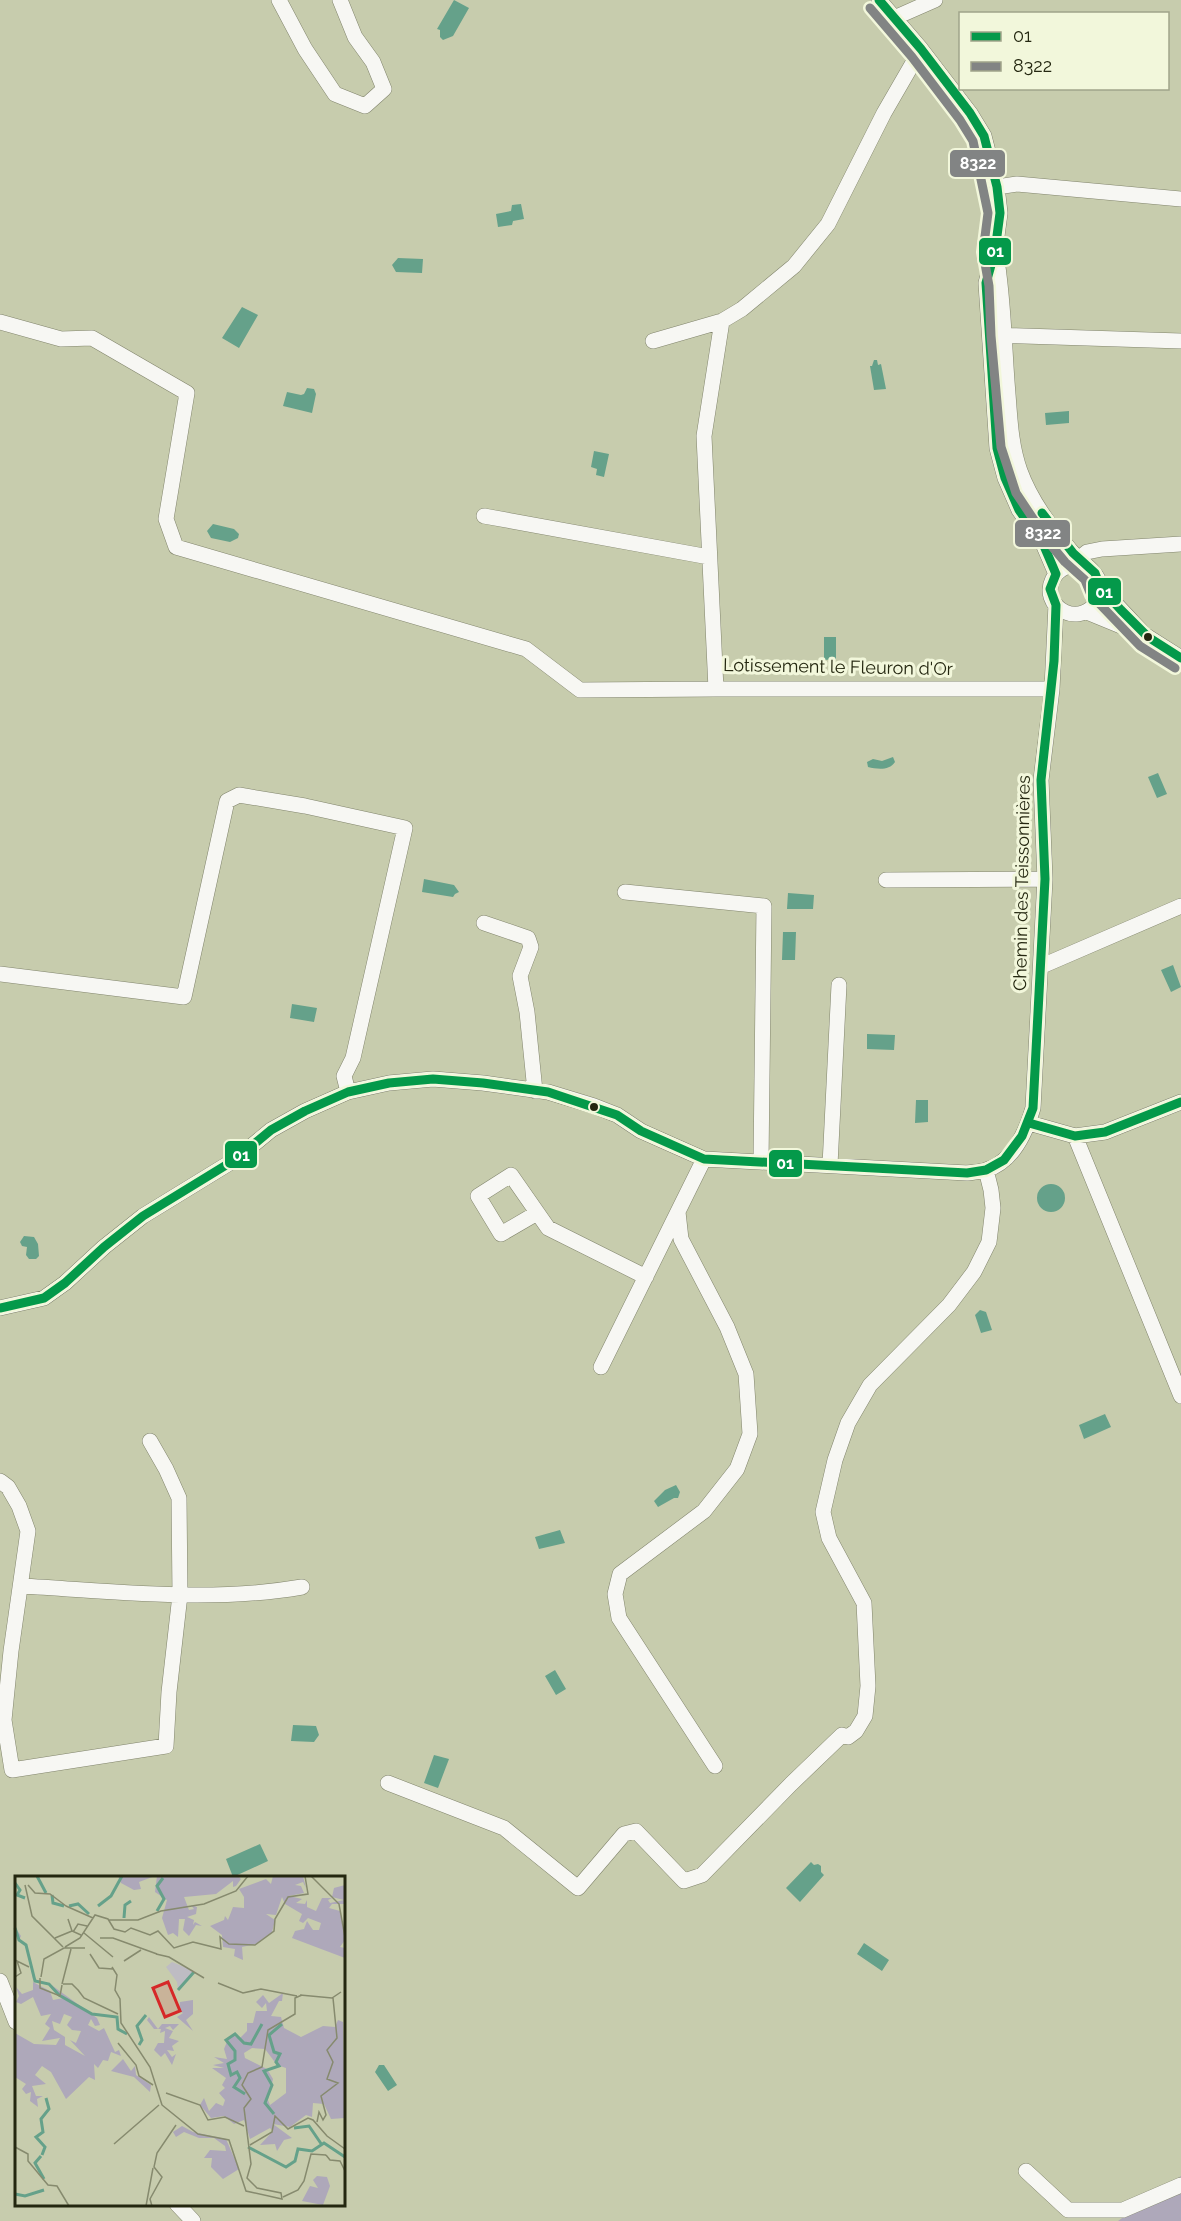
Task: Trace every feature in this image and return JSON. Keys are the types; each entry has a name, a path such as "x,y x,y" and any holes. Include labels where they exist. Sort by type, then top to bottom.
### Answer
{"street":[{"path":"279,0 305,49 335,94 365,106 384,89 373,62 355,37 340,0"},
{"path":"879,0 921,49 970,113 984,136 997,187 1000,213 995,251 986,283 1013,446 1027,488 1041,512 1080,564 1095,573 1100,586 1148,637"},
{"path":"894,18 935,0"},
{"path":"653,341 722,321 767,290 794,266 828,224 884,113 921,49"},
{"path":"997,187 1017,184 1181,199"},
{"name":"Lotissement le Fleuron d'Or","path":"722,321 704,436 716,689 1052,689"},
{"path":"0,322 61,339 92,338 187,393 166,519 176,547 526,649 580,690 716,689"},
{"path":"996,335 1181,341"},
{"path":"996,335 997,448 1005,478 1019,510 1044,546 1056,573"},
{"path":"484,516 709,557"},
{"path":"1181,544 1087,552 1080,564 1063,568 1056,573 1050,589 1056,605 1063,611 1106,618 1148,637 1181,658"},
{"path":"1079,613 1098,601 1100,586"},
{"name":"Chemin des Teissonnières","path":"986,1170 1000,1164 1019,1143 1034,1108 1045,879 1041,780 1052,689 1056,605"},
{"name":"Chemin des Teissonnières","path":"1055,643 1064,621 1079,613"},
{"path":"0,974 184,997 227,801 239,795 305,806 405,828 353,1058 344,1076 348,1092"},
{"path":"886,880 1045,879"},
{"path":"625,892 764,906 761,1162"},
{"path":"1041,966 1181,906"},
{"path":"484,923 528,938 531,947 520,976 527,1012 535,1091"},
{"path":"830,1165 839,985"},
{"path":"0,1308 44,1298 65,1283 104,1247 143,1216 236,1159 271,1130 305,1111 348,1092 389,1083 433,1079 548,1092 609,1112 641,1131 704,1159 967,1173 986,1170 993,1208 990,1242 974,1272 949,1305 870,1385 848,1423 835,1460 823,1512 829,1538 864,1603 868,1686 865,1716 856,1731 848,1737 842,1736 791,1784 702,1875 684,1881 636,1831 624,1834 578,1888 504,1828 388,1783"},
{"path":"1029,1123 1075,1136 1105,1132 1181,1102"},
{"path":"1075,1136 1181,1396"},
{"path":"601,1367 704,1159"},
{"path":"678,1212 681,1239 727,1327 746,1374 750,1434 737,1469 704,1511 621,1574 615,1594 620,1618 715,1766"},
{"path":"537,1213 548,1228 646,1277"},
{"path":"0,1481 8,1487 19,1506 28,1531 4,1720 12,1770 166,1746 169,1692 180,1594 179,1498 150,1441"},
{"path":"21,1586 180,1594 267,1593 302,1587"},
{"path":"0,1981 15,2019"},
{"path":"1026,2171 1068,2210 1123,2210 1181,2185"},
{"path":"178,2206 193,2221"}],"shaded area":[{"path":"454,0 469,8 453,36 443,40 440,37 440,30 437,29"},
{"path":"521,204 524,219 513,221 512,225 498,227 496,214 511,211 512,205"},
{"path":"398,258 423,259 422,273 396,272 392,265"},
{"path":"242,307 258,315 239,348 222,338"},
{"path":"874,360 877,360 878,365 881,364 886,389 874,390 870,366"},
{"path":"307,388 314,389 316,394 312,413 283,406 287,392 301,395"},
{"path":"1069,411 1069,423 1046,425 1045,413"},
{"path":"594,451 609,454 604,477 596,475 597,469 591,467"},
{"path":"213,524 234,529 239,534 238,538 230,542 211,538 207,531"},
{"path":"824,637 836,637 836,659 824,660"},
{"path":"893,757 895,762 890,767 879,769 868,767 867,762 873,759 882,761"},
{"path":"1158,773 1167,794 1157,798 1148,777"},
{"path":"424,879 454,885 459,892 453,897 422,892"},
{"path":"788,893 814,895 813,909 787,909"},
{"path":"783,932 796,932 795,960 782,960"},
{"path":"1173,965 1181,987 1171,992 1161,970"},
{"path":"292,1004 317,1008 314,1022 290,1018"},
{"path":"867,1034 895,1035 894,1050 867,1049"},
{"path":"916,1100 928,1100 928,1122 915,1123"},
{"path":"1051,1184 1061,1188 1065,1198 1061,1208 1051,1212 1041,1208 1037,1198 1041,1188"},
{"path":"24,1236 34,1237 38,1244 39,1256 36,1259 29,1259 26,1255 27,1247 22,1246 20,1242"},
{"path":"980,1310 986,1312 992,1330 981,1333 975,1315"},
{"path":"1105,1414 1111,1427 1084,1439 1079,1425"},
{"path":"676,1485 680,1492 678,1498 658,1507 654,1501 665,1490"},
{"path":"560,1530 565,1543 539,1549 535,1537"},
{"path":"555,1670 566,1689 556,1695 545,1676"},
{"path":"293,1725 316,1726 319,1735 314,1742 291,1741"},
{"path":"434,1755 449,1759 438,1788 424,1783"},
{"path":"260,1844 268,1861 233,1876 226,1859"},
{"path":"811,1862 821,1866 821,1872 824,1875 800,1902 786,1888"},
{"path":"864,1943 889,1960 882,1971 857,1954"},
{"path":"379,2065 384,2065 397,2085 388,2091 375,2072"},
{"path":"1181,2176 1181,2221 1118,2221"}],"transit line":[{"name":"01","path":"0,1308 44,1298 65,1283 104,1247 143,1216 236,1159 271,1130 305,1111 348,1092 389,1083 433,1079 548,1092 617,1115 641,1131 704,1159 967,1173 986,1170 1004,1160 1022,1136 1033,1108 1045,879 1041,780 1054,661 1056,605 1050,589 1056,574 1044,546 1019,510 1005,478 997,448 986,283 995,251 1000,213 997,187 984,136 970,113 921,49 879,0"},
{"name":"8322","path":"870,8 912,57 960,120 973,141 988,213 983,252 989,286 1001,447 1016,493 1050,544 1085,580 1091,595 1140,646 1175,668"},
{"name":"01","path":"1042,513 1073,553 1095,573 1100,587 1121,610 1148,637 1181,658"},
{"name":"01","path":"1029,1123 1075,1136 1105,1132 1181,1102"}]}
